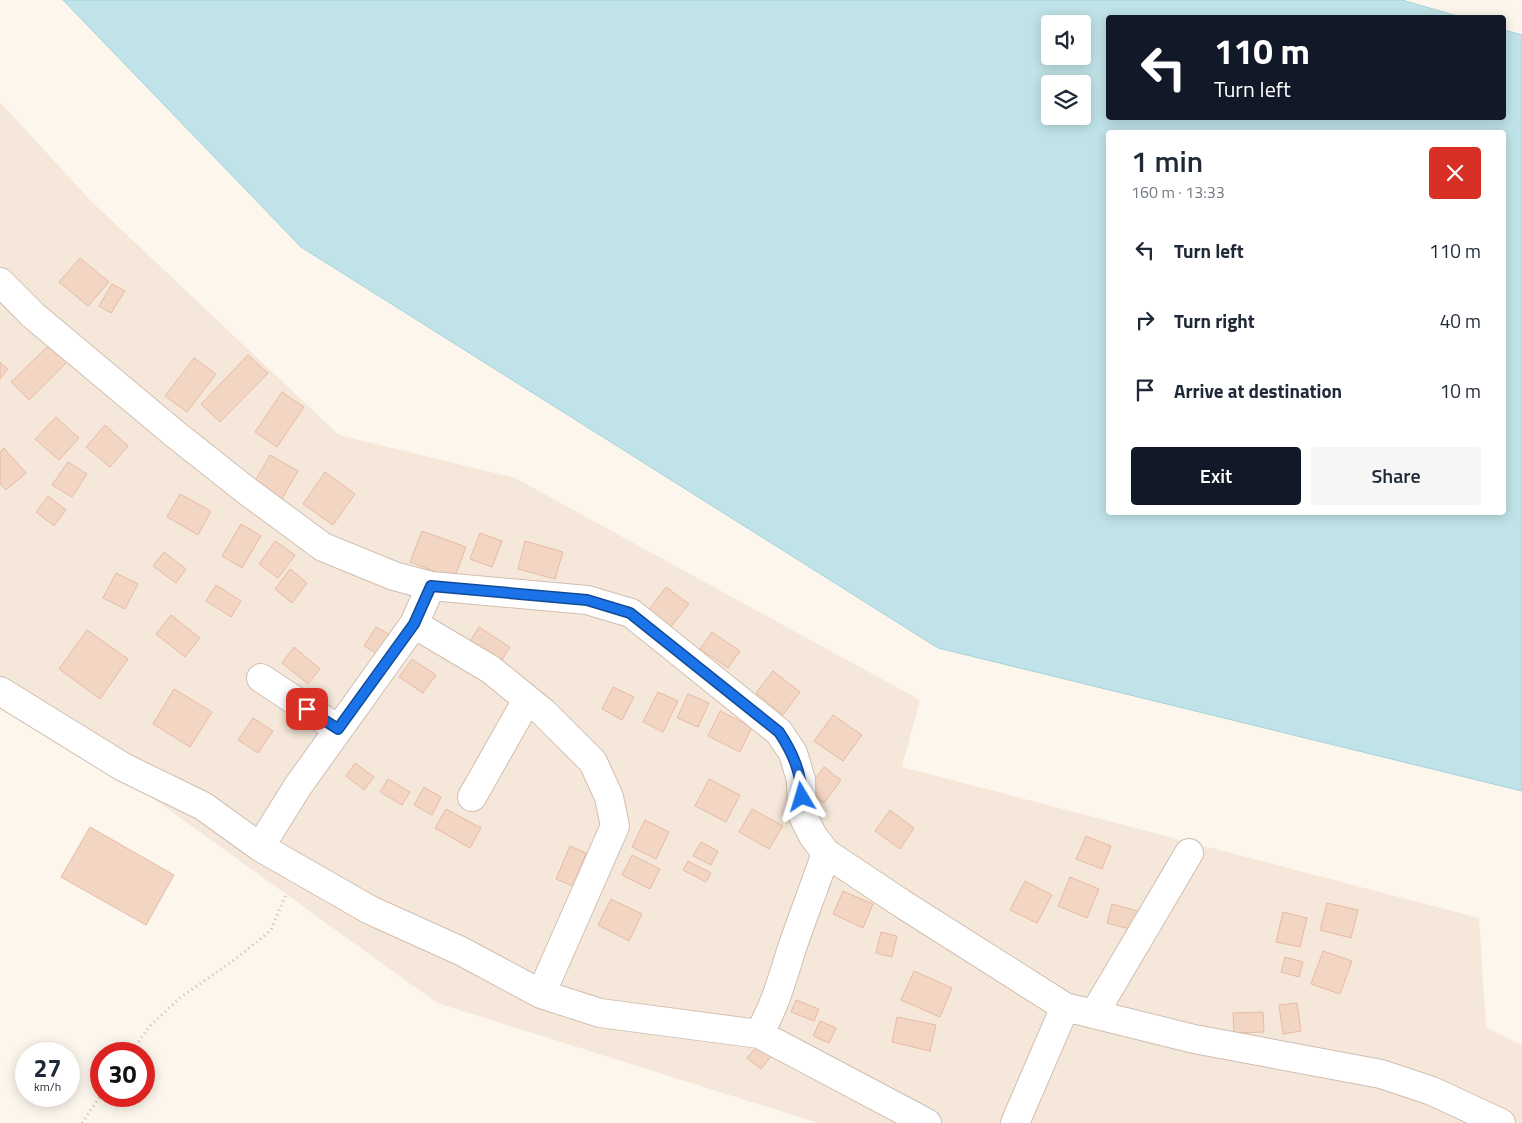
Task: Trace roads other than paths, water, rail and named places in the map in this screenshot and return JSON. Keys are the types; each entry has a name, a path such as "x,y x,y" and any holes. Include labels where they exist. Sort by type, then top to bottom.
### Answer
{"street":[{"path":"0,282 34,316 175,434 247,491 323,547 394,576 431,586 587,600 630,613 779,732 793,753 801,780 802,814 813,836 826,853 1065,1007 1194,1039 1381,1074 1432,1091 1501,1123"},
{"path":"260,847 298,786 414,624 431,586"},
{"path":"414,624 490,669 528,700 593,762 608,797 615,826 541,994"},
{"path":"261,678 338,729"},
{"path":"0,691 123,768 203,806 260,847 370,910 461,951 541,994 600,1013 759,1034 927,1123"},
{"path":"472,797 528,700"},
{"path":"1094,1014 1189,852"},
{"path":"759,1034 773,1009 826,853"},
{"path":"1015,1123 1065,1007"}],"water":[{"path":"63,0 1402,0 1454,15 1106,15 1106,120 1506,120 1506,31 1522,35 1522,791 938,648 301,247"}]}
